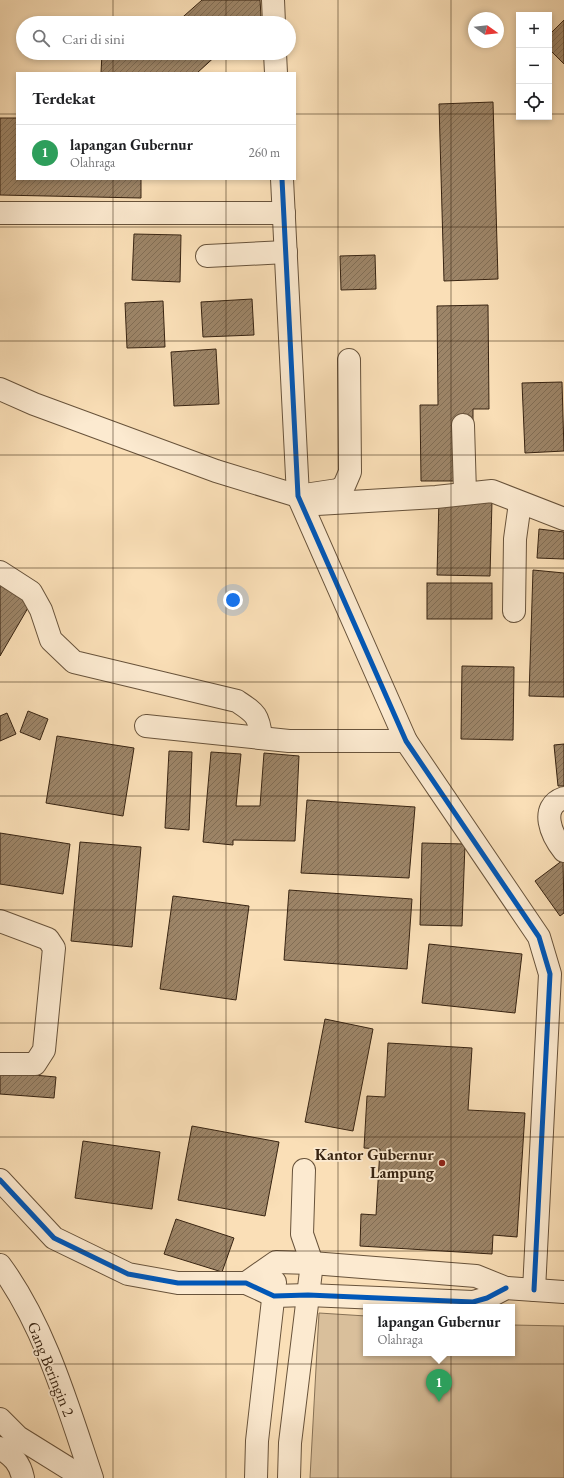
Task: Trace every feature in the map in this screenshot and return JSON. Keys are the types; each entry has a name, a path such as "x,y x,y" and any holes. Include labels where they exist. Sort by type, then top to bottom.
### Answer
{"street":[{"path":"273,0 274,16"},
{"path":"275,60 276,72"},
{"path":"282,180 300,501 406,741 539,937 550,974 534,1290"},
{"path":"0,212 284,213"},
{"path":"207,256 286,252"},
{"path":"300,501 338,490 344,486 348,480 350,472 349,360"},
{"path":"0,389 34,404 216,472 300,501 436,497 492,491 564,519"},
{"path":"462,425 465,493"},
{"path":"514,611 515,539 520,503"},
{"path":"0,572 31,592 41,610 51,640 74,662 237,701 256,714 260,725 261,738"},
{"path":"146,726 289,741 406,741"},
{"path":"564,798 557,800 551,810 548,822 556,841 564,850"},
{"path":"0,921 48,939 54,948 44,1050 35,1064 0,1064"},
{"path":"289,1478 290,1443 312,1263 302,1234 304,1170"},
{"path":"0,1180 54,1238 128,1274 178,1283 246,1283 274,1296 308,1295 473,1302 487,1298 506,1288"},
{"path":"246,1283 276,1262 302,1234"},
{"path":"276,1262 312,1263 476,1276 506,1288 564,1292"},
{"path":"256,1478 257,1441 274,1296 276,1262"},
{"name":"Gang Beringin 2","path":"0,1265 40,1334 64,1394 92,1478"},
{"path":"0,1419 18,1437 84,1478"},
{"path":"0,1448 13,1458 21,1467 22,1478"}],"shaded area":[{"path":"319,1313 363,1316 363,1356 515,1356 515,1325 564,1326 564,1478 310,1478"}],"building":[{"path":"202,0 260,0 261,16 184,16"},
{"path":"564,20 564,64 552,52 552,32"},
{"path":"102,60 211,60 198,72 101,72"},
{"path":"493,102 498,279 444,281 439,104"},
{"path":"0,118 16,118 16,180 141,180 141,198 0,195"},
{"path":"134,234 181,235 180,282 132,280"},
{"path":"375,255 376,289 341,290 340,256"},
{"path":"252,299 254,335 203,337 201,302"},
{"path":"163,301 165,347 127,348 125,303"},
{"path":"488,305 489,409 473,409 473,481 421,481 420,405 438,405 437,306"},
{"path":"216,349 219,404 174,406 171,352"},
{"path":"562,382 564,451 525,453 522,383"},
{"path":"439,499 492,501 490,576 437,575"},
{"path":"539,529 564,532 564,559 537,558"},
{"path":"533,570 564,573 564,697 529,696"},
{"path":"0,582 32,601 0,656"},
{"path":"427,583 492,583 492,619 427,619"},
{"path":"462,666 514,667 513,740 461,739"},
{"path":"28,711 48,719 40,740 20,732"},
{"path":"7,713 16,734 0,741 0,716"},
{"path":"57,736 134,748 123,816 46,803"},
{"path":"564,744 564,786 558,786 554,745"},
{"path":"169,751 192,752 189,830 165,828"},
{"path":"211,752 241,754 236,806 260,806 264,753 299,756 295,841 233,840 233,845 203,842"},
{"path":"307,800 415,807 409,878 301,873"},
{"path":"0,833 70,844 63,894 0,884"},
{"path":"80,842 141,847 132,947 71,941"},
{"path":"422,843 465,844 462,926 420,925"},
{"path":"563,860 564,913 560,916 535,881"},
{"path":"289,890 412,899 407,969 284,960"},
{"path":"173,896 249,906 236,1000 160,989"},
{"path":"429,944 522,954 515,1013 422,1003"},
{"path":"325,1019 373,1029 353,1131 305,1122"},
{"path":"388,1043 472,1048 468,1110 525,1113 517,1237 493,1235 492,1254 360,1246 361,1214 376,1215 380,1149 364,1148 367,1096 385,1097"},
{"path":"0,1072 56,1077 54,1098 0,1094"},
{"path":"192,1126 279,1142 265,1216 178,1200"},
{"path":"83,1141 160,1152 152,1209 75,1198"},
{"path":"176,1219 234,1238 222,1272 164,1254"}],"cycle path":[{"path":"282,180 298,496 406,741 539,937 550,974 534,1290"},
{"path":"0,1180 54,1238 128,1274 178,1283 246,1283 274,1296 308,1295 473,1302 487,1298 506,1288"}],"place":[{"name":"Kantor Gubernur Lampung","path":"442,1163"},
{"name":"lapangan Gubernur","path":"439,1402"}]}
